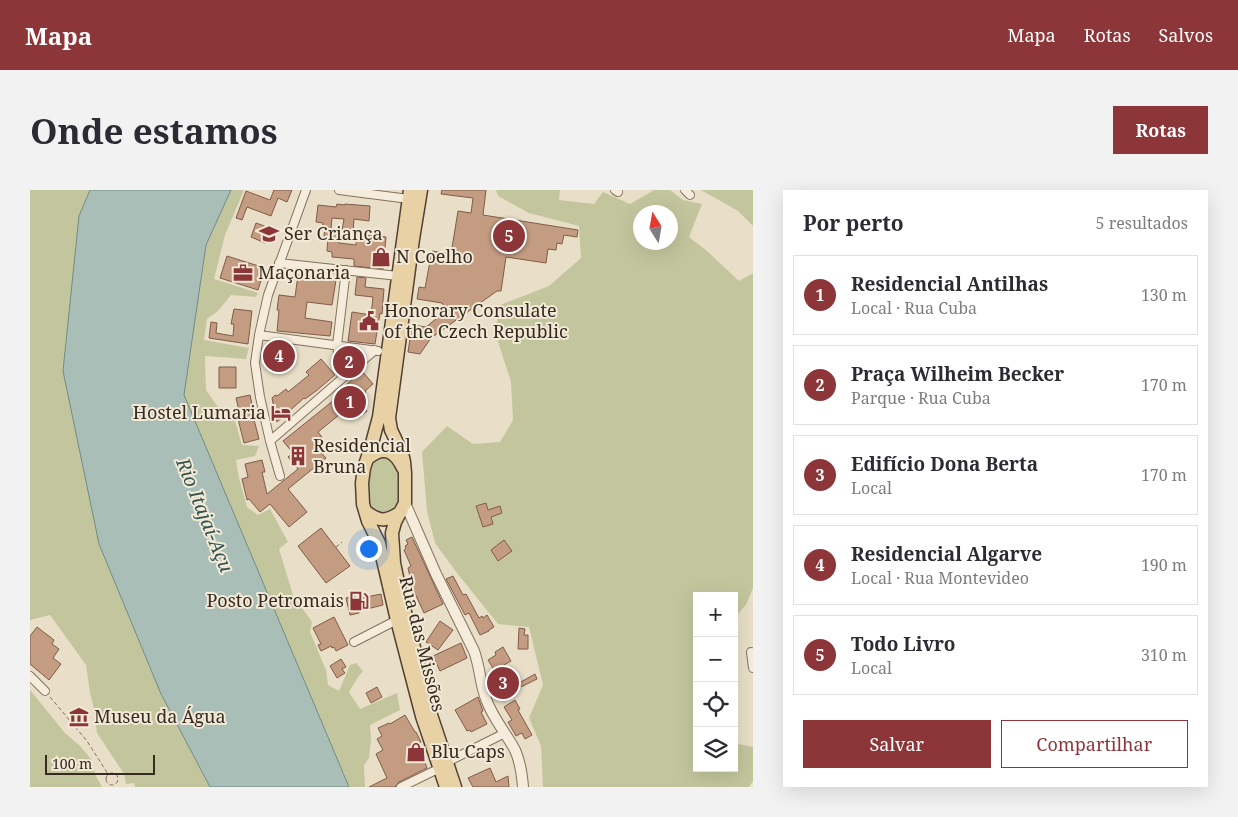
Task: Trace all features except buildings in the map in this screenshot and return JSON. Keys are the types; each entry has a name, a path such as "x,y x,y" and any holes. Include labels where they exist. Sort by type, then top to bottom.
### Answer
{"main road":[{"path":"410,194 398,276 381,351 379,417 364,468 362,483 365,511 376,519 381,520 394,516 403,508 404,462 402,453 391,430 389,418 421,190"},
{"path":"410,194 418,210"},
{"path":"368,458 379,451 390,453 395,456 405,473"},
{"name":"Rua das Missões","path":"403,508 395,522 392,533 394,563 443,765 446,787"},
{"name":"Rua das Missões","path":"365,511 379,543 396,620 422,716 443,765 455,787"}],"street":[{"path":"280,476 260,397 255,363 268,296 278,263 306,190"},
{"path":"339,190 410,194"},
{"path":"278,263 398,276"},
{"path":"342,378 337,345 346,270"},
{"path":"259,335 381,351"},
{"path":"270,441 342,378 381,351"},
{"path":"403,508 474,651 486,700 520,762 523,787"},
{"path":"354,642 396,620"},
{"path":"751,652 753,668"},
{"path":"30,676 45,691"},
{"path":"401,787 505,733"}],"path":[{"path":"336,547 342,542"},
{"path":"45,691 87,741 108,774"},
{"path":"108,774 116,775 118,781 116,784 110,785 107,783 105,779 108,774"}],"green space":[{"path":"30,190 90,190 79,216 63,371 99,544 161,694 210,787 135,787 134,783 126,784 124,774 97,733 86,665 50,615 30,620"},
{"path":"231,190 244,190 225,235 214,279 258,293 256,297 231,295 218,311 207,319 204,340 249,348 246,359 205,356 206,390 223,414 235,421 242,445 259,446 255,456 236,460 247,507 258,515 270,509 288,542 279,549 293,595 312,622 310,632 326,670 328,685 339,691 350,665 356,663 363,671 349,692 360,709 397,693 400,710 370,725 369,758 364,765 365,787 349,787 184,395 206,245"},
{"path":"496,190 560,190 559,200 594,204 603,192 630,204 654,190 670,190 683,200 702,204 689,237 739,281 753,273 753,588 746,605 738,614 738,592 693,592 693,772 738,772 738,743 753,747 753,781 749,787 543,787 541,746 529,718 543,685 529,627 498,624 435,543 427,511 422,452 447,426 473,444 500,442 513,420 511,382 495,332 500,305 549,286 581,258 579,226 529,213 498,196"},
{"path":"701,190 753,190 753,226 738,211"},
{"path":"341,348 365,352 344,371"},
{"path":"387,457 394,461 398,469 398,501 393,509 384,513 372,507 367,490 370,468 375,458"},
{"path":"30,690 65,733 91,759 96,776 102,787 30,787"}],"water":[{"name":"Rio Itajaí-Açu","path":"90,190 231,190 206,245 184,395 349,787 210,787 161,694 99,544 63,371 79,216"}],"place":[{"name":"Ser Criança","path":"269,234"},
{"name":"Todo Livro","path":"509,236"},
{"name":"N Coelho","path":"381,257"},
{"name":"Maçonaria","path":"243,273"},
{"name":"Honorary Consulate of the Czech Republic","path":"369,321"},
{"name":"Residencial Algarve","path":"279,356"},
{"name":"Praça Wilheim Becker","path":"349,362"},
{"name":"Residencial Antilhas","path":"350,402"},
{"name":"Hostel Lumaria","path":"281,413"},
{"name":"Residencial Bruna","path":"298,456"},
{"name":"Posto Petromais","path":"359,601"},
{"name":"Edifício Dona Berta","path":"503,683"},
{"name":"Museu da Água","path":"79,717"},
{"name":"Blu Caps","path":"416,752"}]}
